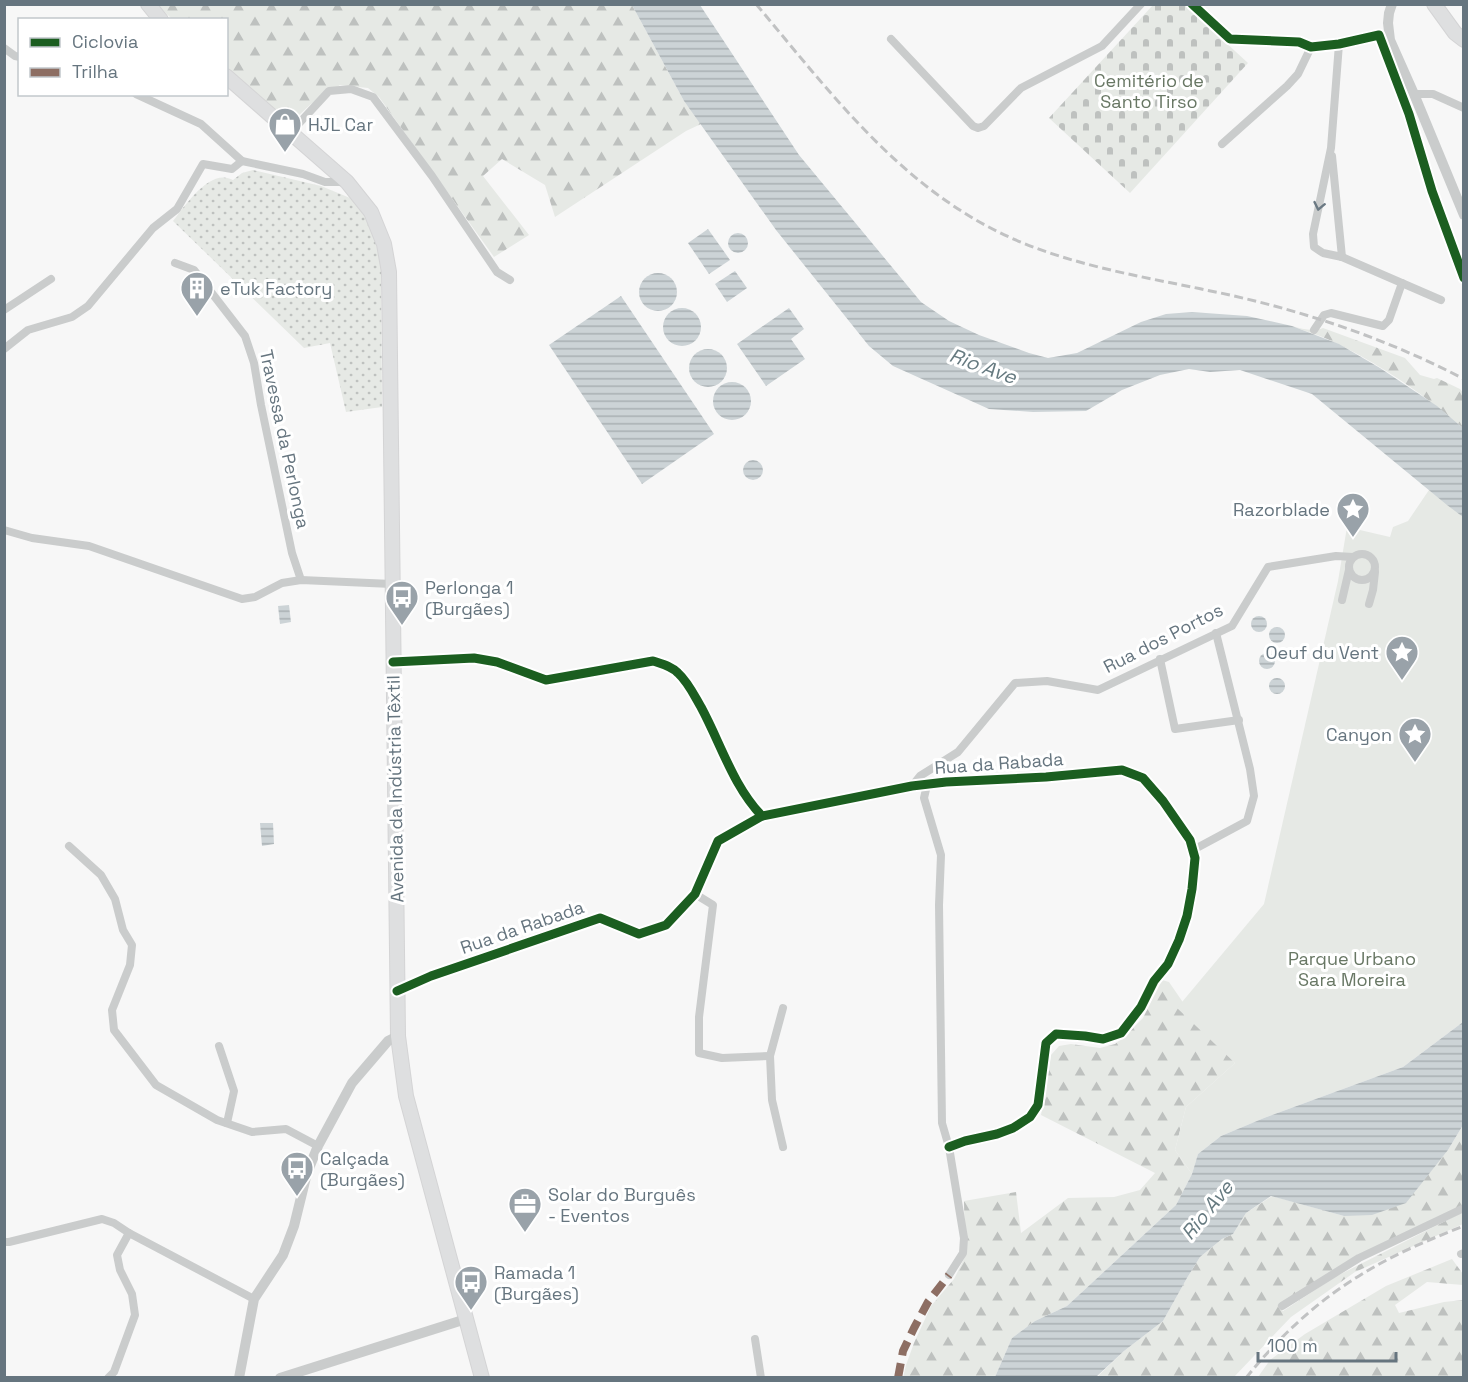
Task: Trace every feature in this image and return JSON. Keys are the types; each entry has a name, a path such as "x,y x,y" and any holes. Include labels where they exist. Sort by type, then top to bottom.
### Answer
{"main road":[{"path":"148,4 159,18"},
{"path":"1434,5 1455,33 1464,40"},
{"name":"Avenida da Indústria Têxtil","path":"228,78 347,182 371,212 384,244 389,273 398,1036 406,1096 482,1377"}],"street":[{"path":"891,39 973,126 978,128 984,126 1021,88 1102,46 1141,4"},
{"path":"1192,4 1230,39 1299,42 1311,46 1339,44 1379,35 1464,278"},
{"path":"1392,4 1388,23 1390,40 1464,215"},
{"path":"1339,44 1332,148 1313,234 1314,247 1323,253 1342,257 1441,300"},
{"path":"1222,144 1299,74 1311,46"},
{"path":"4,48 18,57"},
{"path":"291,132 329,91 351,88 372,97 432,176 497,272 510,280"},
{"path":"1414,94 1433,94 1464,108"},
{"path":"140,96 201,124 242,161 303,174 325,182 347,182"},
{"path":"1332,148 1342,257"},
{"path":"4,348 28,330 72,317 88,306 153,228 177,209 203,164 232,169 242,161"},
{"name":"Travessa da Perlonga","path":"175,263 194,270 245,336 254,363 292,553 301,580"},
{"path":"4,310 51,279"},
{"path":"1314,330 1324,315 1331,314 1383,326 1389,320 1402,284"},
{"path":"4,530 32,538 89,546 242,599 255,597 282,583 301,580 392,584"},
{"path":"1342,600 1353,557 1357,554 1366,554 1373,558 1376,567 1369,604"},
{"path":"1336,556 1349,568 1355,578 1362,580 1371,577 1376,567"},
{"name":"Rua dos Portos","path":"912,786 920,776 958,752 1015,683 1047,681 1098,690 1233,626 1268,567 1336,556 1353,557"},
{"path":"1193,850 1247,821 1254,796 1239,720 1216,633"},
{"path":"393,662 474,658 497,662 546,680 653,661 668,665 690,687 746,798 762,816"},
{"path":"1160,659 1175,729 1239,720"},
{"name":"Rua da Rabada","path":"398,991 431,976 600,918 639,934 666,925 695,894 718,841 762,816 912,786 946,782 1046,777 1122,770 1143,778 1163,801 1190,840 1196,858 1187,916 1168,964 1154,981 1141,1007 1121,1033 1103,1039 1056,1034 1046,1043 1038,1105 1029,1117 1013,1128 949,1147"},
{"path":"927,785 924,798 941,855 939,905 942,1123 949,1147 964,1238 963,1253 949,1275"},
{"path":"69,846 101,875 115,899 123,930 132,945 130,965 112,1010 114,1030 156,1085 217,1120 252,1132 286,1129 318,1146"},
{"path":"695,894 713,905 699,1017 699,1053 722,1058 770,1056"},
{"path":"783,1008 770,1056 772,1100 783,1147"},
{"path":"239,1377 254,1299 283,1255 294,1226 307,1173 318,1146 352,1083 388,1041 398,1036"},
{"path":"219,1046 234,1091 227,1123"},
{"path":"1282,1306 1359,1258 1464,1208"},
{"path":"4,1242 102,1219 114,1223 254,1299"},
{"path":"108,1377 114,1372 135,1315 132,1294 120,1270 117,1255 129,1233"},
{"path":"280,1377 466,1318"},
{"path":"755,1339 761,1377"}],"green space":[{"path":"157,5 632,5 684,101 701,124 686,131 555,217 545,185 502,159 483,176 529,235 494,257 379,97 368,88 340,85 311,104 297,117 285,118 228,68 228,18 171,18"},
{"name":"Cemitério de Santo Tirso","path":"1153,5 1185,5 1248,63 1130,193 1049,118"},
{"path":"253,170 321,186 355,200 365,217 376,243 381,266 382,407 346,412 330,343 304,348 173,221 191,198 207,183 224,177 233,180 242,173"},
{"path":"1292,326 1311,330 1323,328 1405,358 1420,375 1437,378 1460,389 1463,393 1463,428 1419,393 1373,363 1334,342"},
{"name":"Parque Urbano Sara Moreira","path":"1429,490 1463,516 1463,1022 1403,1067 1221,1136 1198,1154 1192,1174 1175,1150 1186,1107 1235,1063 1177,1008 1264,904 1338,581 1347,527 1390,537 1393,527 1408,521"},
{"path":"1162,980 1169,982 1191,1014 1235,1063 1186,1107 1175,1150 1192,1174 1176,1205 1067,1306 1035,1321 1012,1338 995,1377 903,1378 914,1343 931,1306 954,1279 965,1257 964,1201 1016,1192 1021,1233 1068,1198 1114,1197 1140,1190 1155,1173 1041,1115 1051,1055 1059,1046 1071,1044 1100,1048 1115,1044 1143,1018"},
{"path":"1463,1125 1463,1206 1434,1219 1279,1307 1283,1311 1335,1277 1463,1212 1463,1224 1355,1272 1291,1317 1234,1377 1096,1378 1124,1351 1163,1321 1200,1257 1222,1239 1233,1234 1246,1213 1272,1196 1344,1216 1405,1203 1448,1150"},
{"path":"1452,1259 1463,1274 1463,1285 1427,1282 1395,1305 1399,1313 1444,1302 1463,1300 1463,1377 1258,1377 1270,1360 1305,1334 1386,1286"}],"water":[{"name":"Rio Ave","path":"632,5 700,5 799,155 921,302 949,321 979,335 1048,358 1077,353 1141,322 1166,314 1192,312 1247,316 1292,326 1339,344 1380,368 1437,406 1463,428 1463,517 1312,394 1240,370 1210,372 1189,369 1160,375 1122,390 1086,411 1033,412 989,409 893,366 869,346 776,230 684,101"},
{"path":"708,229 730,260 709,274 688,243"},
{"path":"738,233 745,236 748,243 745,250 738,253 731,250 728,243 731,236"},
{"path":"735,271 747,288 727,302 715,284"},
{"path":"658,273 672,278 677,292 672,306 658,311 644,306 639,292 644,278"},
{"path":"621,296 714,434 642,484 549,345"},
{"path":"682,308 696,313 701,327 696,341 682,346 668,341 663,327 668,313"},
{"path":"789,308 804,329 791,339 805,359 766,386 737,344"},
{"path":"708,349 722,354 727,368 722,382 708,387 694,382 689,368 694,354"},
{"path":"732,382 746,387 751,401 746,415 732,420 718,415 713,401 718,387"},
{"path":"753,460 760,463 763,470 760,477 753,480 746,477 743,470 746,463"},
{"path":"289,605 291,622 280,624 278,606"},
{"path":"1259,616 1265,618 1267,624 1265,630 1259,632 1253,630 1251,624 1253,618"},
{"path":"1277,627 1283,629 1285,635 1283,641 1277,643 1271,641 1269,635 1271,629"},
{"path":"1267,653 1273,655 1275,661 1273,667 1267,669 1261,667 1259,661 1261,655"},
{"path":"1277,678 1283,680 1285,686 1283,692 1277,694 1271,692 1269,686 1271,680"},
{"path":"260,823 273,823 274,844 262,846"},
{"name":"Rio Ave","path":"1463,1022 1463,1125 1448,1150 1406,1203 1372,1215 1344,1216 1271,1196 1246,1213 1233,1234 1222,1239 1200,1257 1163,1321 1124,1351 1096,1377 995,1377 1012,1338 1035,1321 1067,1306 1176,1205 1192,1174 1198,1154 1221,1136 1403,1067"}],"railway":[{"path":"756,4 852,117 904,168 963,212 994,230 1027,245 1094,266 1234,296 1322,320 1380,341 1464,379"},
{"path":"1246,1378 1298,1322 1343,1286 1397,1255 1464,1226"}],"marked path":[{"path":"898,1378 903,1351 914,1328 928,1302 949,1275"}],"cycle path":[{"path":"1192,4 1230,39 1299,42 1311,47 1339,44 1379,35 1409,114 1432,191 1464,278"},
{"path":"393,662 474,658 497,662 546,680 653,661 666,666 678,673 691,689 735,778 762,816"},
{"path":"397,991 431,976 600,918 639,934 666,925 695,894 718,841 762,816 912,786 946,782 1046,777 1122,770 1143,778 1163,801 1190,840 1195,858 1187,916 1168,964 1154,981 1141,1007 1121,1033 1103,1039 1056,1034 1046,1043 1038,1105 1030,1117 1013,1128 997,1134 949,1147"}],"place":[{"name":"HJL Car","path":"285,153"},
{"name":"eTuk Factory","path":"197,317"},
{"name":"Razorblade","path":"1353,538"},
{"name":"Perlonga 1 (Burgães)","path":"402,626"},
{"name":"Oeuf du Vent","path":"1402,681"},
{"name":"Canyon","path":"1415,763"},
{"name":"Calçada (Burgães)","path":"297,1197"},
{"name":"Solar do Burguês - Eventos","path":"525,1233"},
{"name":"Ramada 1 (Burgães)","path":"471,1311"}]}
